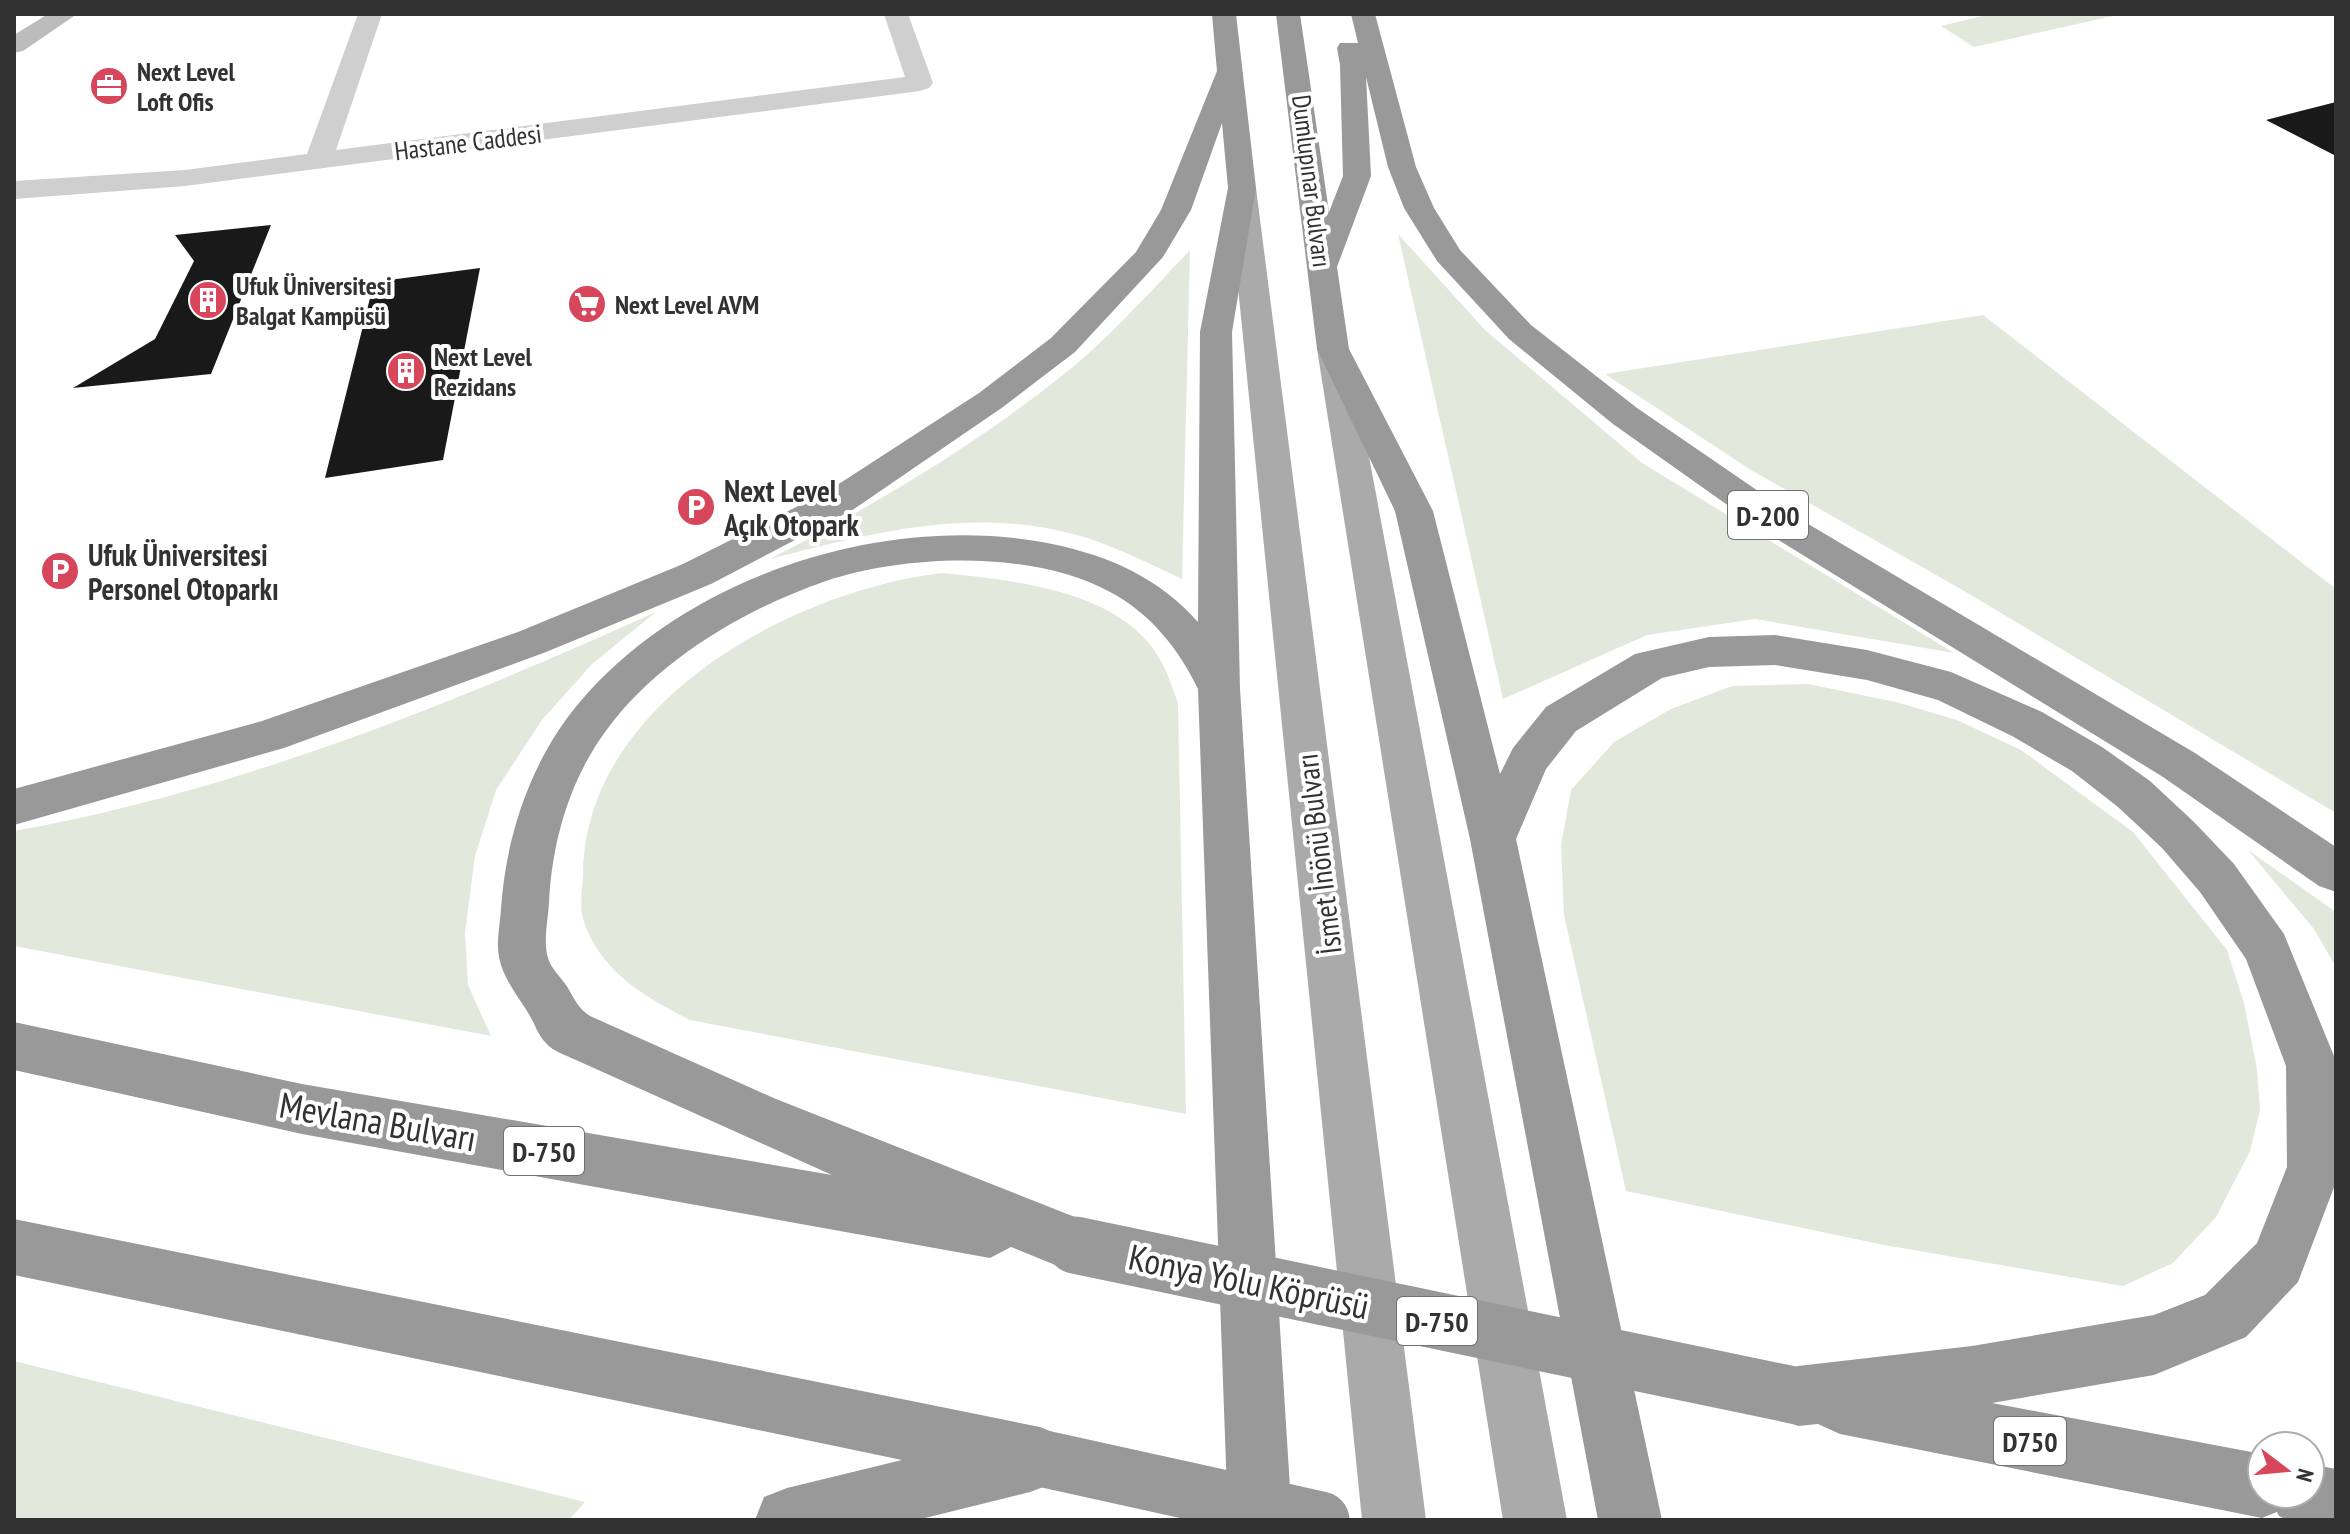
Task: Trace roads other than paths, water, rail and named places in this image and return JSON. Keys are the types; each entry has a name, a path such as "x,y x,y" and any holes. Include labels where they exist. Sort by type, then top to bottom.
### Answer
{"highway":[{"path":"1224,14 1242,188 1216,332 1219,689 1260,1520"},
{"name":"Dumlupınar Bulvarı","path":"1288,14 1333,349 1414,511 1493,839 1630,1520"},
{"path":"1323,268 1357,176 1353,65 1341,14"},
{"name":"D-200","path":"1363,14 1402,167 1419,208 1448,255 1520,332 1625,416 1780,524 2179,765 2336,872"},
{"path":"14,807 269,736 532,642 697,574 841,500 991,400 1063,345 1148,257 1176,210 1230,62"},
{"path":"1075,1245 704,1094 565,1028 524,963 526,873 551,788 576,741 611,696 680,637 784,582 839,565 901,552 955,548 1038,555 1111,575 1170,617 1204,656 1219,689"},
{"path":"1493,839 1528,760 1561,719 1650,665 1709,652 1775,650 1867,665 1951,688 2027,724 2087,759 2134,794 2178,835 2217,878 2267,949 2312,1066 2314,1167 2278,1262 2225,1316 2154,1345 1972,1376 1798,1396"},
{"name":"Mevlana Bulvarı","path":"14,1046 302,1109 1075,1245"},
{"name":"Konya Yolu Köprüsü","path":"1075,1245 1798,1396"},
{"path":"14,1247 1040,1458 1321,1520"},
{"name":"D750","path":"1798,1396 2246,1483"},
{"path":"787,1520 1040,1458"}],"main road":[{"path":"14,25 32,14"},
{"path":"14,46 65,14"},
{"name":"İsmet İnönü Bulvarı","path":"1242,188 1394,1520"},
{"path":"1333,349 1535,1520"}],"street":[{"path":"318,161 370,14"},
{"name":"Hastane Caddesi","path":"14,190 153,181 920,83 896,14"}],"place":[{"name":"Next Level Loft Ofis","path":"109,86"},
{"name":"Ufuk Üniversitesi Balgat Kampüsü","path":"208,300"},
{"name":"Next Level AVM","path":"587,304"},
{"name":"Next Level Rezidans","path":"406,371"},
{"name":"Next Level Açık Otopark","path":"696,507"},
{"name":"Ufuk Üniversitesi Personel Otoparkı","path":"60,571"}]}
